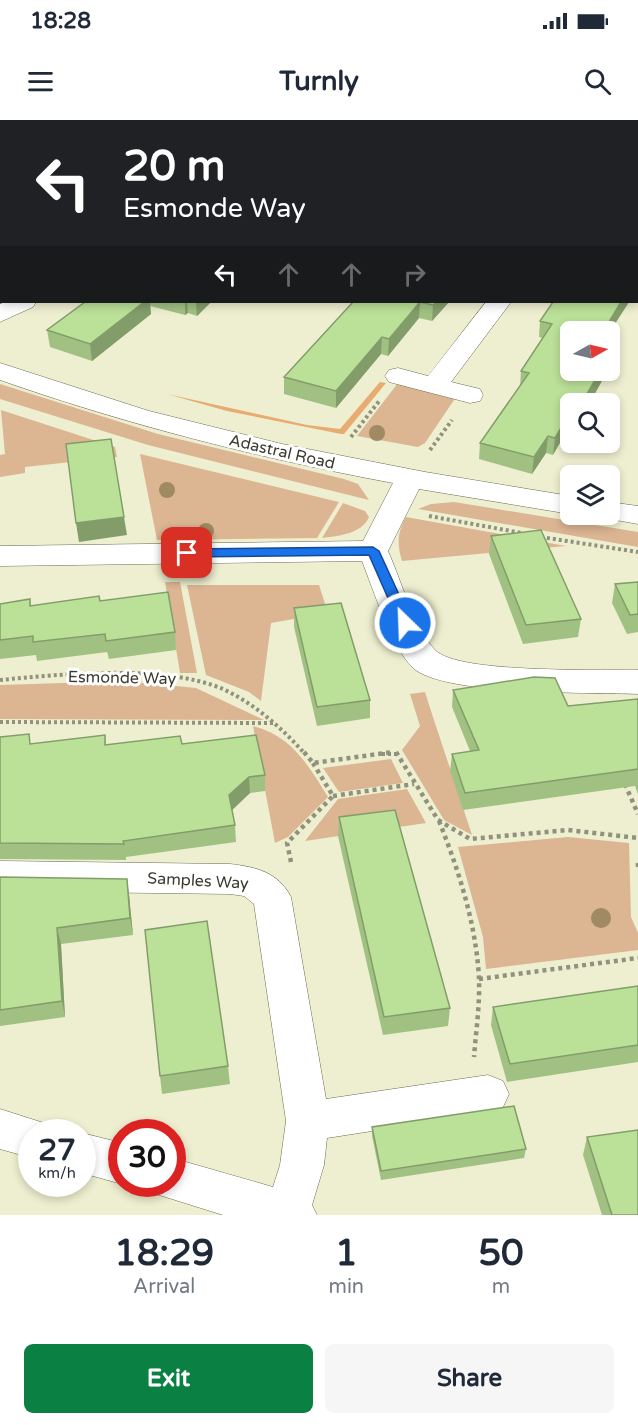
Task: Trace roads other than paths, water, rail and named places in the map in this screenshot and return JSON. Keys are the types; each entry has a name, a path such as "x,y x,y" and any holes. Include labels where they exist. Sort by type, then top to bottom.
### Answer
{"street":[{"path":"0,314 22,303"},
{"path":"434,386 498,303"},
{"name":"Adastral Road","path":"0,371 48,389 203,434 409,480 560,503"},
{"path":"398,376 470,395"},
{"path":"373,551 409,480"},
{"path":"620,513 638,515"},
{"path":"0,556 373,551"},
{"path":"373,551 413,641 425,661 446,671 487,676 638,682"},
{"name":"Samples Way","path":"0,876 253,882 272,897 308,1121 302,1165 291,1213"},
{"path":"308,1121 480,1096"},
{"path":"0,1129 18,1134"},
{"path":"186,1183 291,1213"}]}
